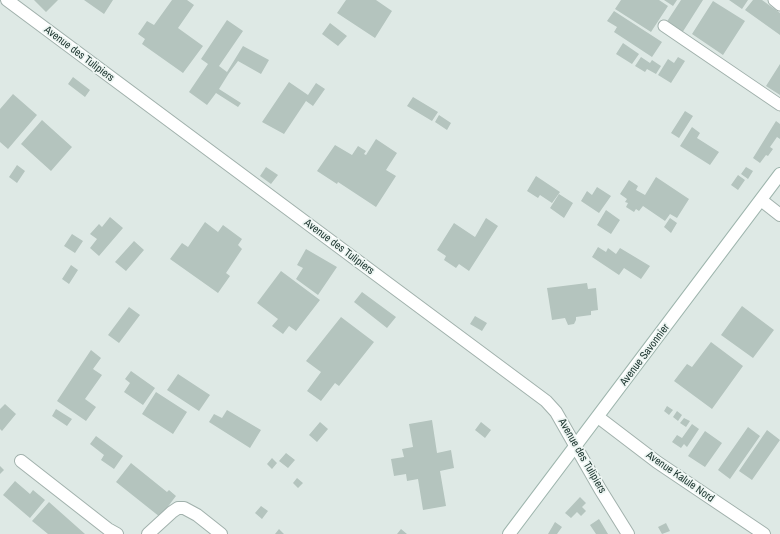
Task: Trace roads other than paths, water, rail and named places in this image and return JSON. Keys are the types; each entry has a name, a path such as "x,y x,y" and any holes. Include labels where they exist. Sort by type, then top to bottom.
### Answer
{"street":[{"name":"Avenue des Tulipiers","path":"7,0 546,401 556,412 600,489 628,534"},
{"name":"Avenue Savonnier","path":"509,534 780,174"},
{"path":"761,200 780,215"},
{"name":"Avenue Kalule Nord","path":"598,417 657,462 764,534"},
{"path":"22,461 108,529 118,534"},
{"path":"148,534 172,512 178,508 184,508 197,515 221,534"}],"lane":[{"path":"774,0 780,5"},
{"path":"664,26 780,106"}]}
